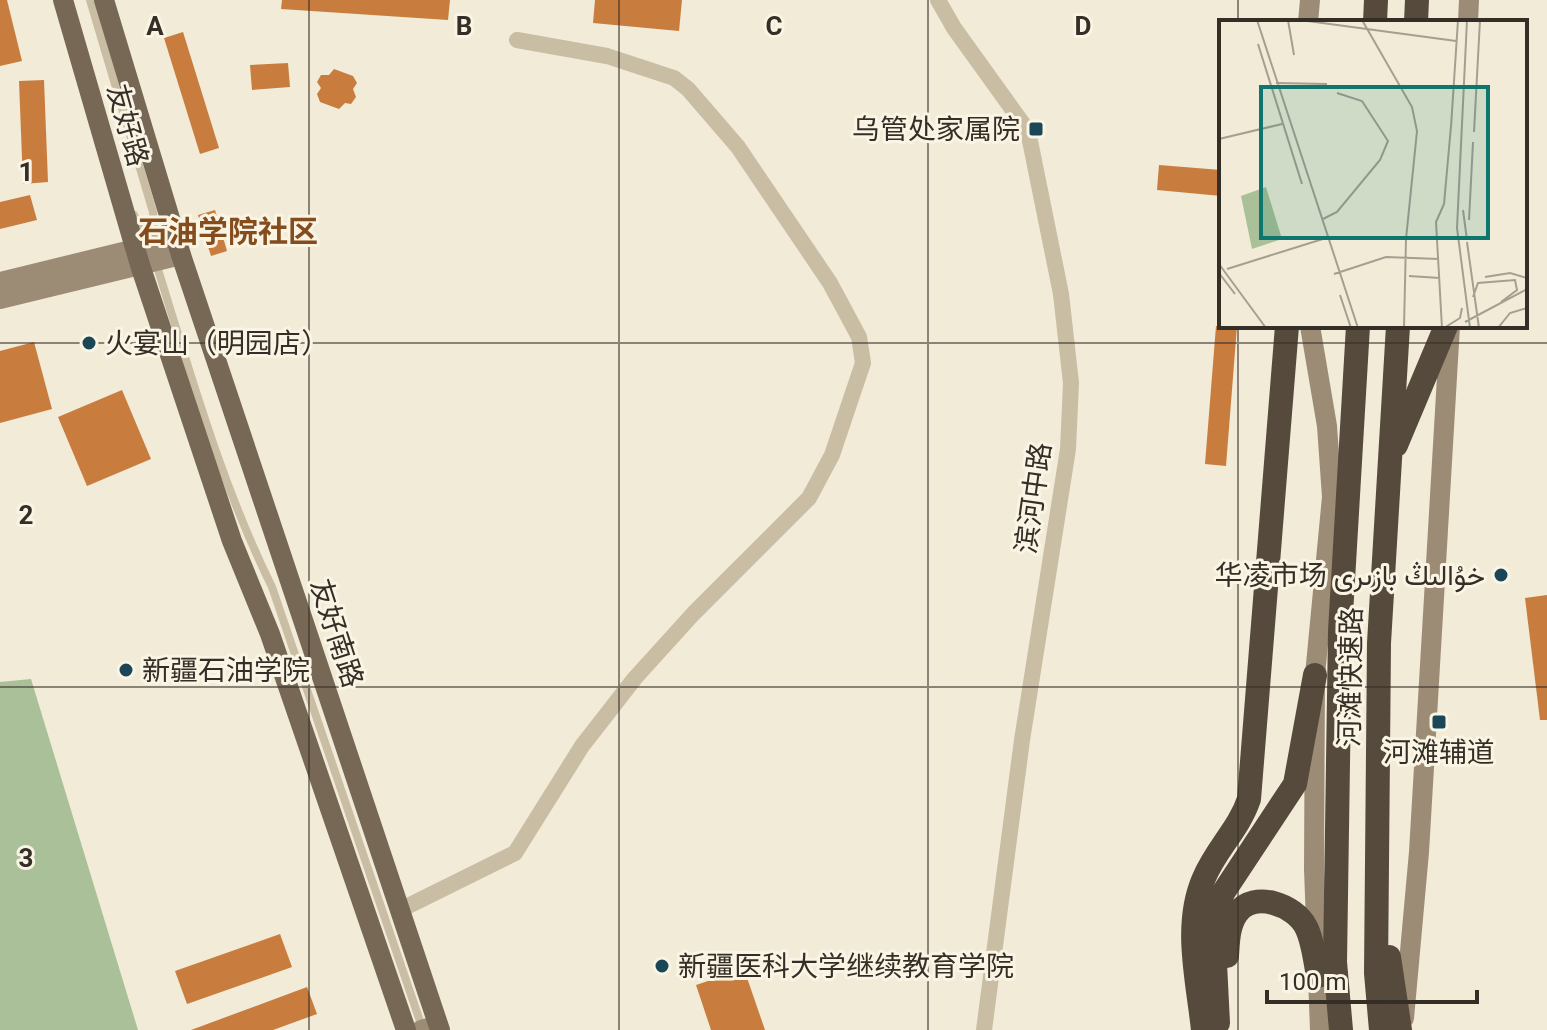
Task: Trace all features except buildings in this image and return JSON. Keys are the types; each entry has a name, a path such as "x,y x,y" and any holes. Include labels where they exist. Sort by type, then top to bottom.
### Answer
{"highway":[{"path":"1375,20 1376,0"},
{"path":"1416,20 1417,0"},
{"path":"1203,1030 1192,921 1204,878 1237,827 1249,799 1287,328"},
{"name":"河滩快速路","path":"1341,1030 1335,962 1340,631 1358,328"},
{"name":"河滩快速路","path":"1381,1030 1376,973 1379,643 1398,328"},
{"path":"1390,458 1447,328"},
{"path":"1332,497 1356,357"},
{"path":"1231,1030 1213,923 1223,893 1295,784 1315,675"},
{"path":"1380,738 1378,855 1402,1030"},
{"path":"1219,1030 1220,974 1229,928 1238,911 1253,902 1272,903 1294,912 1307,928 1318,976"}],"main road":[{"name":"友好路","path":"63,0 147,254"},
{"name":"友好路","path":"104,0 179,247"},
{"name":"友好南路","path":"179,247 400,910 429,1029"},
{"path":"147,254 232,541 270,634 406,1030"}],"street":[{"name":"滨河中路","path":"938,0 954,28 1028,131 1061,294 1071,383 1068,449 1022,740 984,1030"},
{"path":"1308,20 1310,0"},
{"path":"1468,20 1469,0"},
{"path":"400,910 515,853 582,746 635,678 693,614 809,498 832,455 863,363 859,337 830,283 738,147 688,89 674,78 607,56 517,40"},
{"path":"0,282 179,247"},
{"path":"0,299 147,254"},
{"path":"1310,328 1327,426 1332,497 1315,675 1314,869 1320,1030"},
{"path":"1402,1030 1419,852 1448,328"}],"lane":[{"path":"69,0 129,202 217,457 246,533 272,587 429,1029"},
{"path":"90,0 153,212 147,254"}],"green space":[{"path":"31,679 138,1030 0,1030 0,682"}],"place":[{"name":"乌管处家属院","path":"1036,129"},
{"name":"火宴山（明园店）","path":"89,343"},
{"name":"华凌市场 خۇالىڭ بازىرى","path":"1501,575"},
{"name":"新疆石油学院","path":"126,670"},
{"name":"河滩辅道","path":"1439,722"},
{"name":"新疆医科大学继续教育学院","path":"662,966"}],"district":[{"name":"石油学院社区","path":"228,232"}]}
